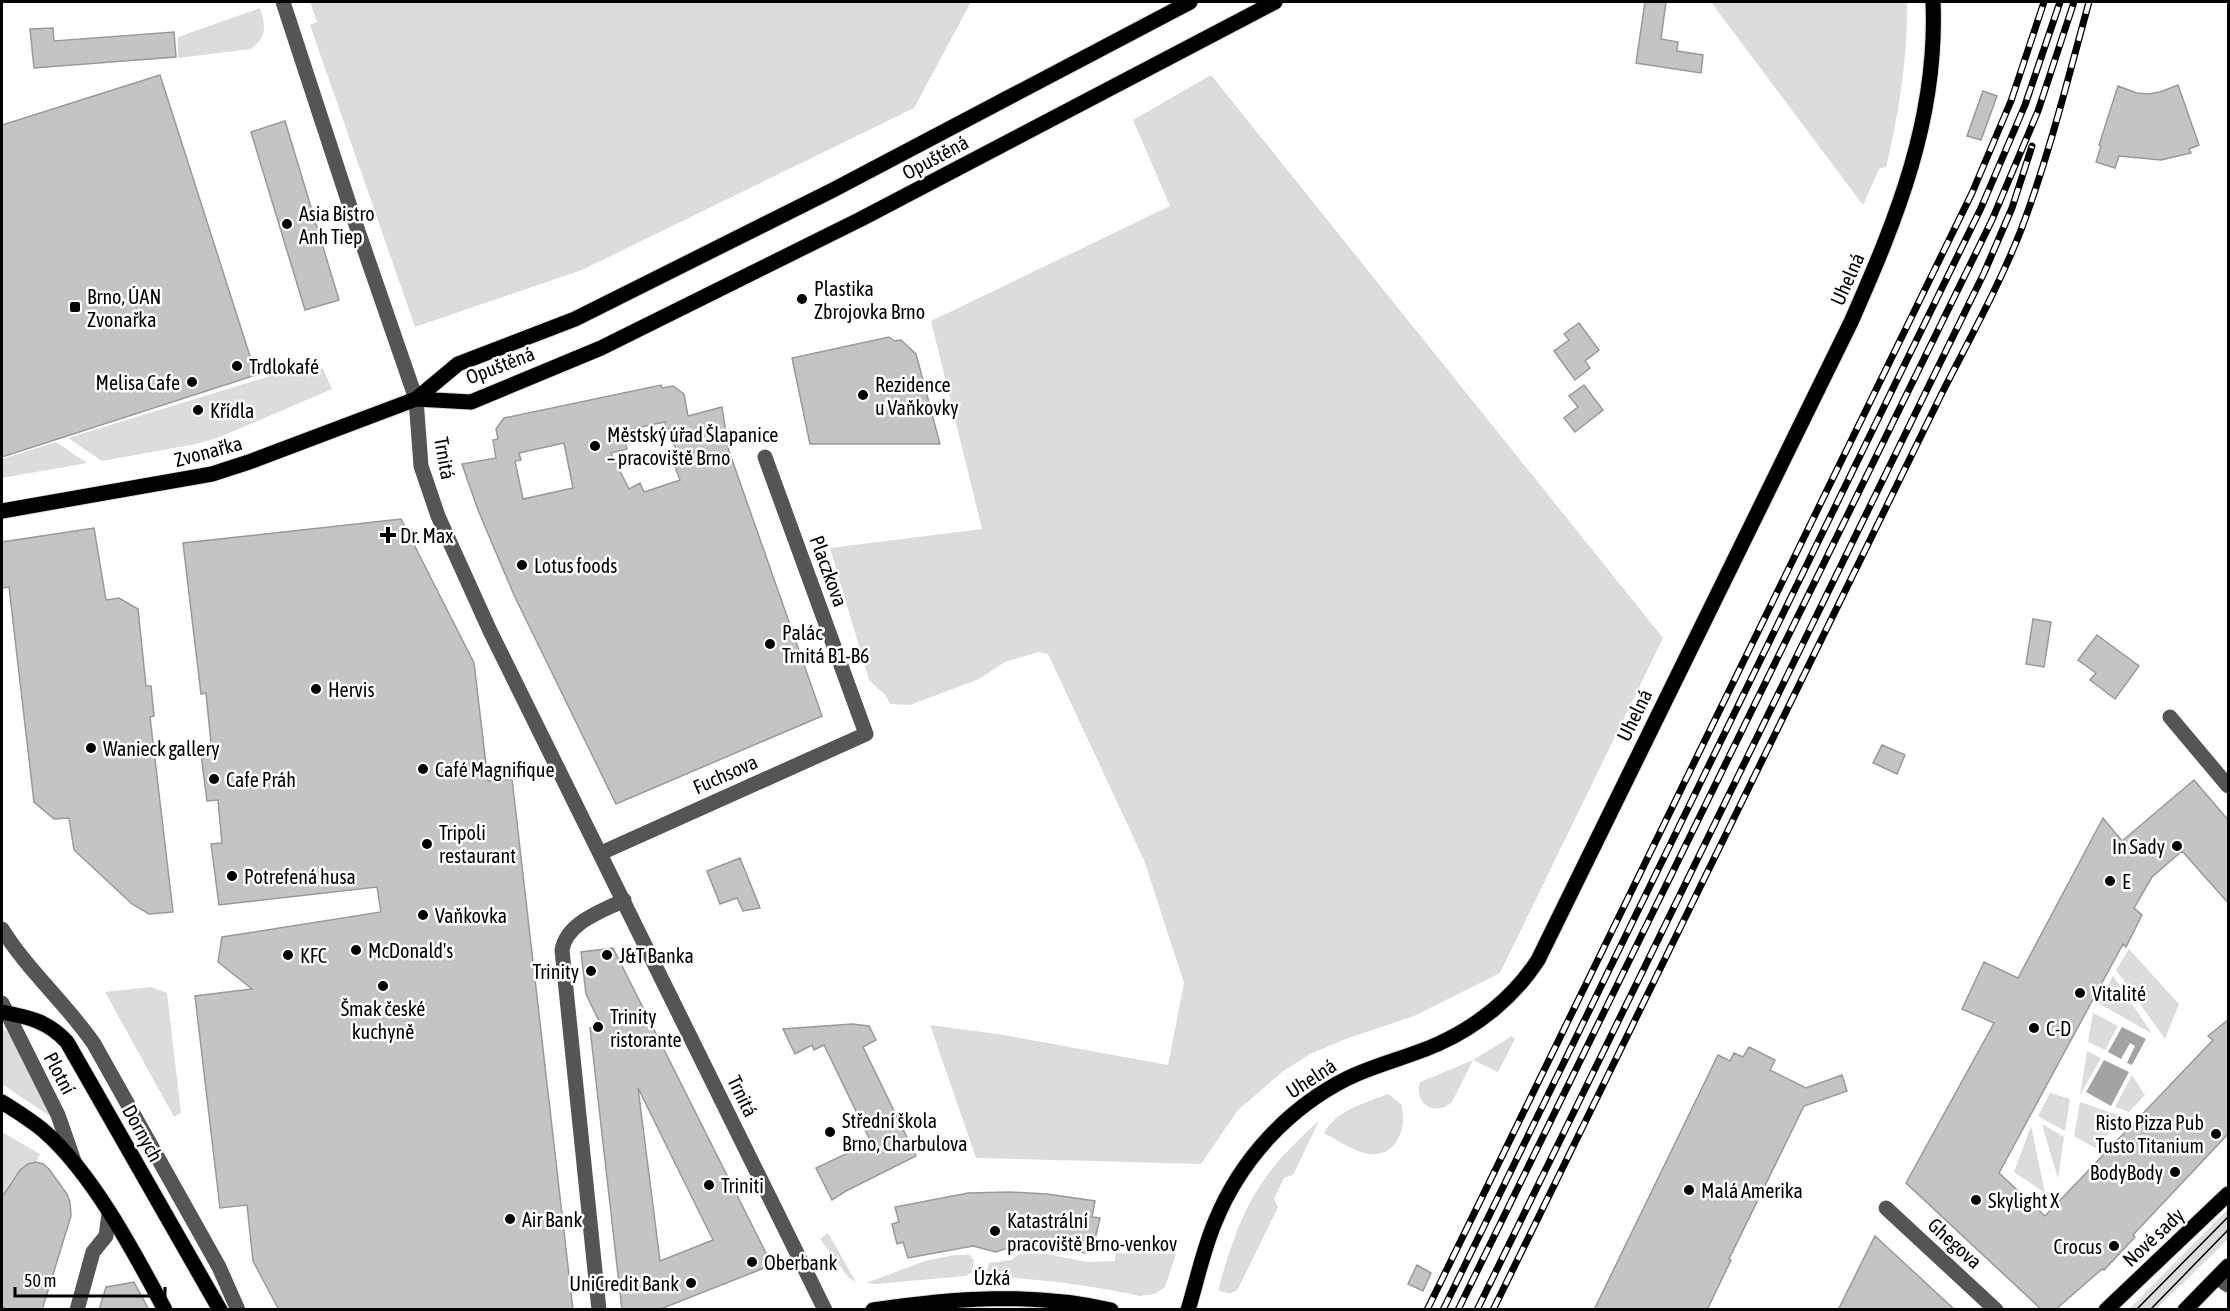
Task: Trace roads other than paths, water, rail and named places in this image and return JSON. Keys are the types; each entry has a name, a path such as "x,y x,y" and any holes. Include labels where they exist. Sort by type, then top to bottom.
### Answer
{"main road":[{"name":"Opuštěná","path":"416,399 458,364 575,319 833,190 1190,2"},
{"name":"Opuštěná","path":"416,399 471,402 601,348 861,219 1275,2"},
{"name":"Uhelná","path":"1188,1310 1222,1205 1244,1168 1282,1124 1311,1100 1351,1077 1439,1044 1464,1031 1511,995 1538,960 1851,322 1888,237 1917,149 1930,87 1934,26 1933,2"},
{"name":"Zvonařka","path":"2,511 212,474 416,399"},
{"name":"Dornych","path":"3,1009 44,1023 67,1042 220,1310"},
{"path":"2,1102 43,1130 76,1165 109,1214 165,1310"},
{"name":"Nové sady","path":"2106,1310 2229,1194"},
{"path":"2185,1310 2223,1281 2229,1266"},
{"name":"Úzká","path":"873,1310 928,1301 1002,1298 1051,1300 1111,1310"}],"street":[{"name":"Trnitá","path":"283,2 416,399 421,466 438,516 490,631 602,853 825,1310"},
{"name":"Placzkova","path":"765,457 866,734"},
{"path":"2170,717 2229,786"},
{"name":"Fuchsova","path":"602,853 866,734"},
{"path":"600,1310 562,950 564,939 578,925 624,900"},
{"name":"Dornych","path":"2,929 34,972 69,1011 94,1044 219,1267 238,1310"},
{"name":"Plotní","path":"3,1009 58,1115 76,1165"},
{"name":"Ghegova","path":"1886,1208 1996,1310"},
{"path":"77,1310 93,1252 106,1236 109,1214"}],"tram line":[{"path":"2136,1310 2228,1217"},
{"path":"2150,1310 2228,1230"}],"railway":[{"path":"1427,1310 1972,193 2011,101 2044,2"},
{"path":"1443,1310 1981,208 2025,105 2060,2"},
{"path":"1458,1310 1992,220 2038,111 2074,2"},
{"path":"1493,1310 2003,271 2021,230 2040,174 2089,2"},
{"path":"1477,1310 1984,273 2012,208 2032,146"}],"place":[{"name":"Asia Bistro Anh Tiep","path":"287,224"},
{"name":"Plastika Zbrojovka Brno","path":"802,299"},
{"name":"Brno, ÚAN Zvonařka","path":"75,307"},
{"name":"Trdlokafé","path":"237,366"},
{"name":"Melisa Cafe","path":"192,382"},
{"name":"Rezidence u Vaňkovky","path":"863,395"},
{"name":"Křídla","path":"198,410"},
{"name":"Městský úřad Šlapanice – pracoviště Brno","path":"595,446"},
{"name":"Dr. Max","path":"388,535"},
{"name":"Lotus foods","path":"522,565"},
{"name":"Palác Trnitá B1-B6","path":"770,644"},
{"name":"Hervis","path":"316,689"},
{"name":"Wanieck gallery","path":"91,748"},
{"name":"Café Magnifique","path":"423,769"},
{"name":"Cafe Práh","path":"214,779"},
{"name":"Tripoli restaurant","path":"427,844"},
{"name":"In Sady","path":"2177,846"},
{"name":"Potrefená husa","path":"232,876"},
{"name":"E","path":"2110,881"},
{"name":"Vaňkovka","path":"423,915"},
{"name":"McDonald's","path":"356,950"},
{"name":"KFC","path":"288,955"},
{"name":"J&T Banka","path":"607,955"},
{"name":"Trinity","path":"591,971"},
{"name":"Šmak české kuchyně","path":"383,986"},
{"name":"Vitalité","path":"2080,993"},
{"name":"Trinity ristorante","path":"598,1027"},
{"name":"C-D","path":"2034,1028"},
{"name":"Střední škola Brno, Charbulova","path":"830,1132"},
{"name":"Risto Pizza Pub Tusto Titanium","path":"2216,1134"},
{"name":"BodyBody","path":"2175,1172"},
{"name":"Triniti","path":"709,1185"},
{"name":"Malá Amerika","path":"1689,1190"},
{"name":"Skylight X","path":"1976,1200"},
{"name":"Air Bank","path":"510,1219"},
{"name":"Katastrální pracoviště Brno-venkov","path":"995,1231"},
{"name":"Crocus","path":"2114,1246"},
{"name":"Oberbank","path":"752,1262"},
{"name":"UniCredit Bank","path":"691,1283"}]}
